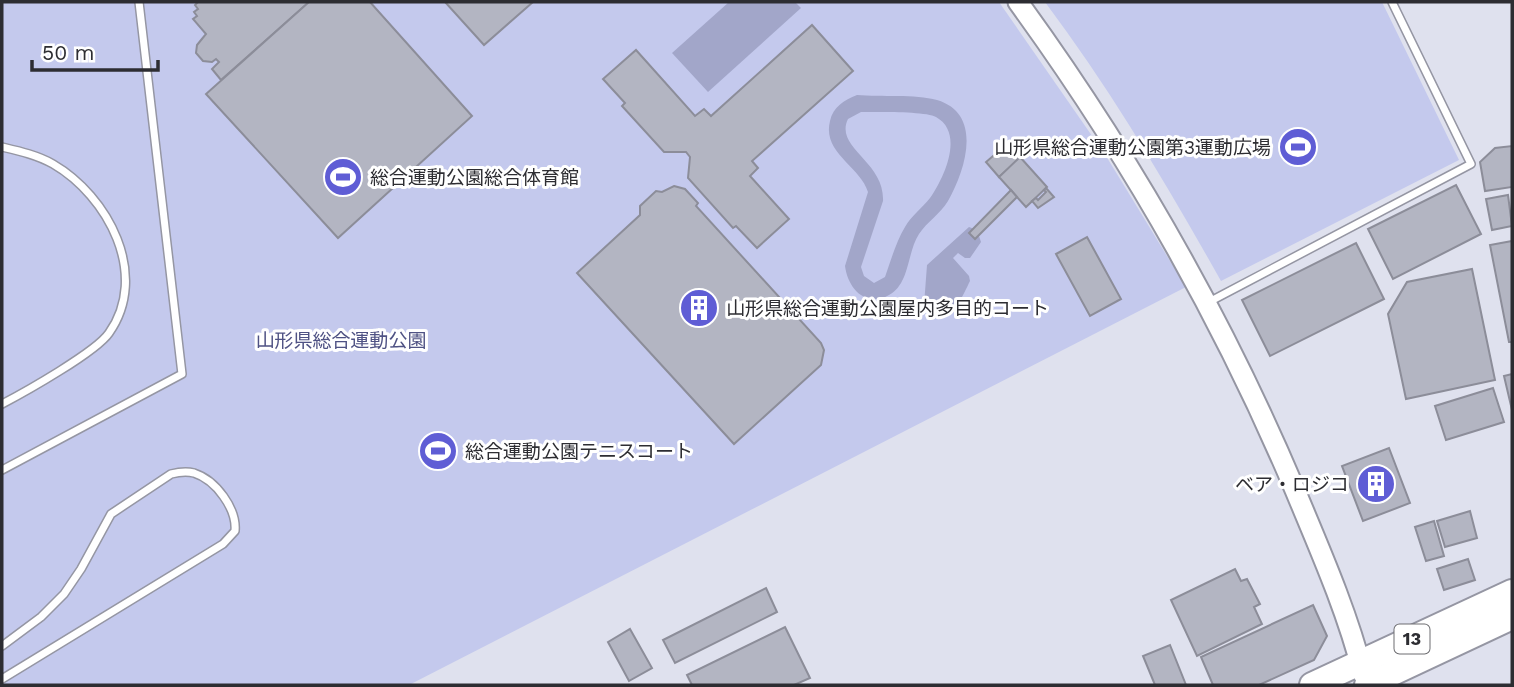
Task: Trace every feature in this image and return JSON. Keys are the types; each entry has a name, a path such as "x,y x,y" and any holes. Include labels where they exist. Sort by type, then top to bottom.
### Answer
{"highway":[{"name":"13","path":"1365,678 1512,592"},
{"name":"13","path":"1312,685 1365,678 1512,617"}],"street":[{"path":"1018,2 1105,129 1162,222 1231,348 1264,417 1325,562 1365,678"}],"lane":[{"path":"2,470 182,374 139,2"},
{"path":"1207,303 1471,163 1392,2"},
{"path":"2,147 26,152 52,164 76,180 95,201 111,225 121,251 127,279 123,309 108,335 85,354 2,404"},
{"path":"2,646 41,617 64,594 111,514 171,474 183,471 203,477 231,508 234,514 234,531 223,544 2,679"}],"green space":[{"name":"山形県総合運動公園","path":"2,2 999,2 1106,156 1186,287 409,685 2,685"},
{"name":"山形県総合運動公園第3運動広場","path":"1045,2 1382,2 1459,160 1221,281 1138,138"}],"shaded area":[{"path":"729,2 795,2 801,8 708,92 672,53"},
{"path":"908,96 937,100 952,107 961,117 966,130 964,160 948,201 919,234 905,276 896,290 889,295 873,299 866,298 854,289 845,266 868,192 858,174 836,151 829,132 834,112 852,97","holes":["861,112 931,115 945,124 951,144 941,179 930,198 905,227 885,277 874,283 864,276 861,267 883,201 881,187 876,175 853,147 846,129 848,119"]},
{"path":"969,227 977,230 981,242 970,258 958,253 953,258 969,276 970,281 953,310 942,317 936,317 924,305 927,265"}],"building":[{"path":"198,2 309,2 221,80 212,69 219,62 216,59 212,62 203,61 196,53 197,45 206,34 193,19 197,16 194,12 198,9 195,5"},
{"name":"総合運動公園総合体育館","path":"309,2 370,2 472,116 338,238 206,94"},
{"path":"445,2 533,2 484,45"},
{"path":"812,25 853,71 752,161 758,168 750,176 789,219 757,248 736,226 733,228 688,178 690,157 686,152 664,152 622,106 625,103 603,79 636,50 695,116 704,109 711,116"},
{"path":"1013,139 1026,153 999,177 986,162"},
{"path":"1512,146 1512,187 1485,191 1480,162 1495,148"},
{"path":"1020,157 1047,187 1026,207 999,177"},
{"path":"1456,185 1481,234 1393,279 1368,229"},
{"name":"山形県総合運動公園屋内多目的コート","path":"674,186 685,189 698,203 696,206 821,343 824,350 821,365 734,444 577,273 640,215 640,206 656,191 662,192"},
{"path":"1046,188 1054,197 1038,208 1032,201 1036,198 1038,200 1046,192"},
{"path":"1011,190 1017,197 975,239 969,233"},
{"path":"1508,195 1512,226 1492,230 1486,199"},
{"path":"1087,237 1121,299 1090,316 1056,254"},
{"path":"1512,241 1512,342 1509,342 1490,245"},
{"path":"1356,243 1384,299 1270,356 1242,300"},
{"path":"1472,269 1495,380 1406,399 1388,314 1407,282"},
{"path":"1512,374 1512,410 1504,376"},
{"path":"1493,388 1504,422 1446,440 1435,406"},
{"name":"ベア・ロジコ","path":"1389,448 1410,503 1363,521 1342,466"},
{"path":"1470,511 1477,538 1445,547 1437,521"},
{"path":"1434,521 1444,556 1426,561 1415,527"},
{"path":"1468,559 1475,580 1444,590 1437,569"},
{"path":"1235,569 1241,581 1247,579 1260,604 1254,607 1262,624 1197,656 1171,600"},
{"path":"766,588 777,612 675,663 663,640"},
{"path":"1313,605 1327,636 1314,660 1259,685 1213,685 1201,657"},
{"path":"785,627 810,678 794,685 692,685 687,675"},
{"path":"630,629 652,668 629,681 608,642"},
{"path":"1170,645 1186,685 1155,685 1143,656"}],"place":[{"name":"山形県総合運動公園第3運動広場","path":"1298,147"},
{"name":"総合運動公園総合体育館","path":"343,177"},
{"name":"山形県総合運動公園屋内多目的コート","path":"699,308"},
{"name":"総合運動公園テニスコート","path":"438,451"},
{"name":"ベア・ロジコ","path":"1376,484"}]}
